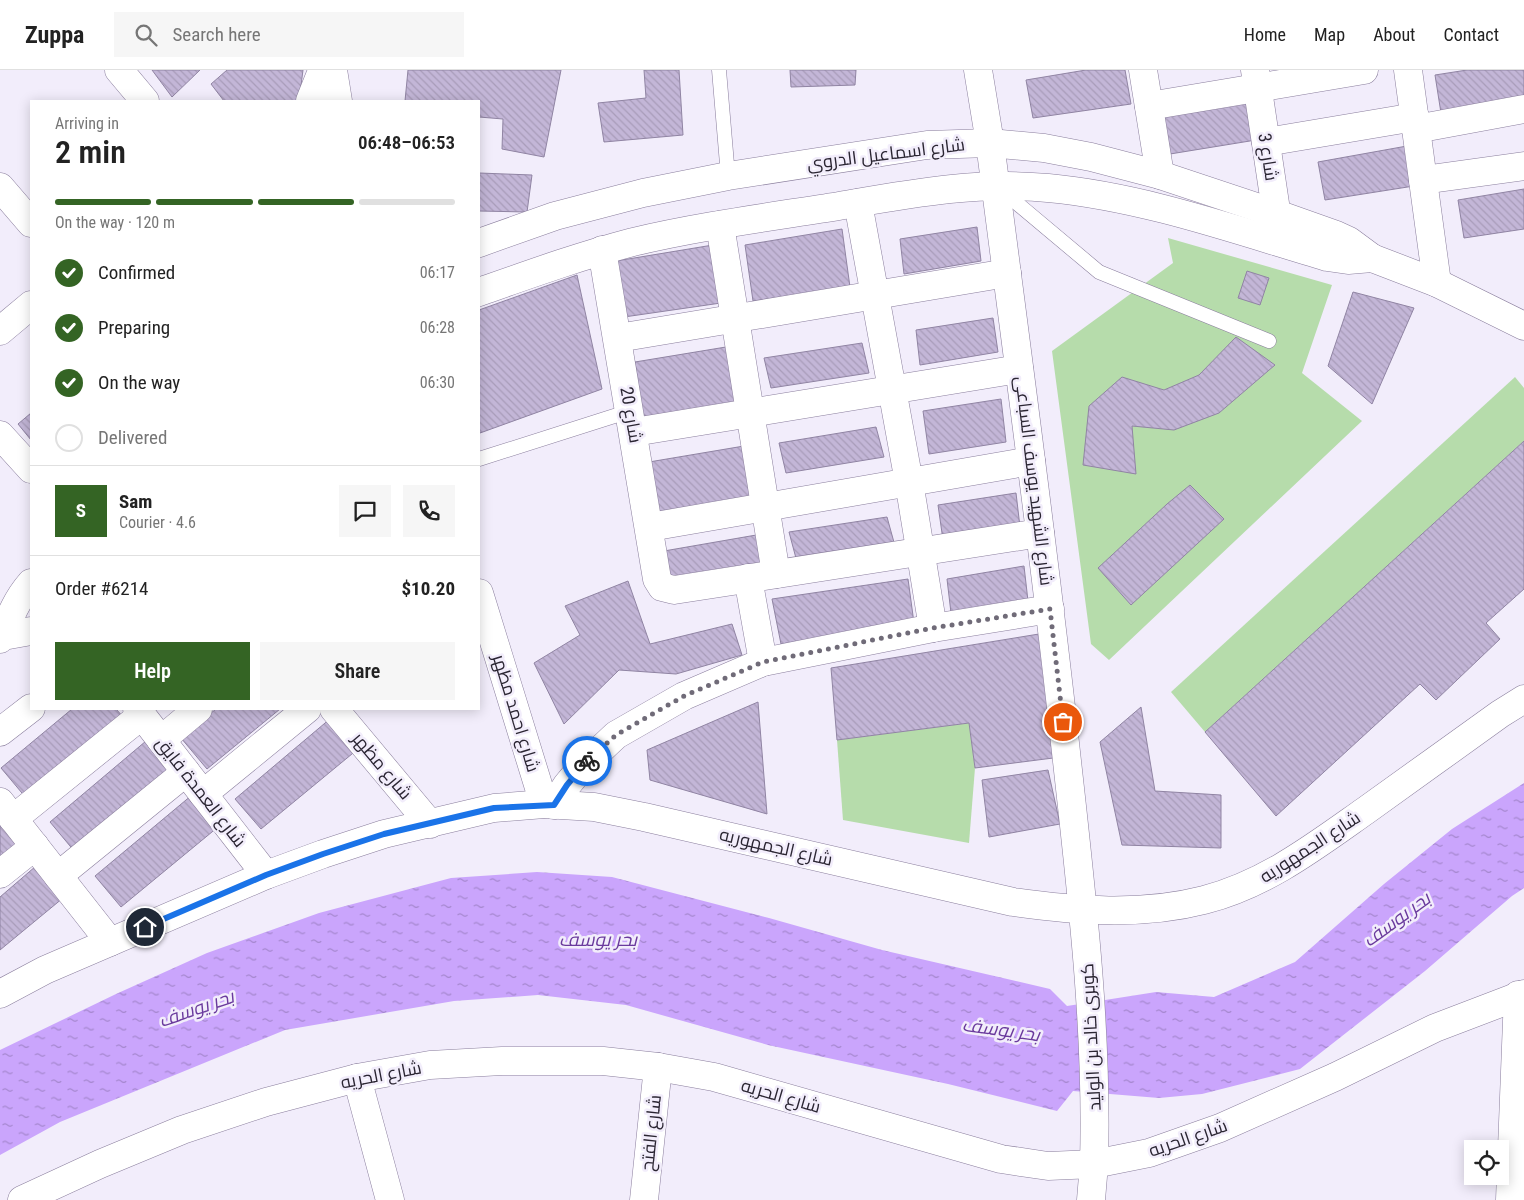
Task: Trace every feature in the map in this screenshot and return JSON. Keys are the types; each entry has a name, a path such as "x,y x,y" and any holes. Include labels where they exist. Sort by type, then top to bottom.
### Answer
{"street":[{"path":"119,70 144,100"},
{"path":"310,100 320,76 325,70"},
{"path":"333,70 338,100"},
{"name":"شارع الشهيد يوسف السباعى","path":"978,70 996,185 1050,609 1083,909"},
{"path":"1143,70 1160,174"},
{"path":"1149,106 1257,79 1364,70"},
{"path":"1408,70 1437,283"},
{"name":"شارع 3","path":"1257,79 1281,243"},
{"path":"1266,142 1524,109"},
{"name":"شارع اسماعيل الدروي","path":"480,242 592,205 728,176 927,145 990,143 1053,150 1160,174 1277,214 1336,235 1349,241 1372,258 1437,283 1524,326"},
{"path":"1423,180 1524,166"},
{"name":"شارع اسماعيل الدروي","path":"480,292 574,258 670,234 907,194 996,185 1048,188 1099,194 1141,202 1337,259 1372,258"},
{"path":"0,187 30,221"},
{"path":"858,203 909,482 933,628"},
{"path":"720,225 776,574"},
{"name":"شارع 20","path":"602,250 658,579 662,587 674,590 748,578"},
{"path":"618,338 1007,272"},
{"path":"0,331 30,306"},
{"path":"632,421 750,413 1019,369"},
{"path":"0,435 30,469"},
{"path":"650,527 1031,460"},
{"path":"763,662 748,578 1040,533"},
{"path":"2,638 12,612 30,584"},
{"name":"شارع احمد مظهر","path":"480,596 549,805"},
{"path":"549,805 582,766 616,735 684,696 763,662 933,628 1050,609"},
{"path":"2,638 30,631"},
{"name":"شارع الجمهوريه","path":"0,994 45,970 266,875 384,834 494,808 549,805 594,807 1013,902 1083,909 1154,910 1205,900 1257,882 1305,854 1500,714 1524,699"},
{"path":"0,732 30,709"},
{"path":"161,740 197,710"},
{"path":"203,794 306,710"},
{"name":"شارع مظهر","path":"335,710 430,824"},
{"path":"110,942 7,810 140,712"},
{"name":"شارع العمدة فايق","path":"140,712 266,875"},
{"path":"58,876 186,772"},
{"path":"0,874 35,846"},
{"name":"كوبرى خالد بن الوليد","path":"1083,909 1096,1109 1091,1200"},
{"path":"1510,1200 1521,994"},
{"name":"شارع الحريه","path":"22,1200 100,1164 182,1130 266,1102 357,1078 430,1066 502,1061 603,1061 658,1067 714,1077 1000,1159 1048,1166 1094,1164 1149,1153 1220,1128 1335,1077 1435,1028 1521,994"},
{"name":"شارع الفتح","path":"644,1200 658,1067"},
{"path":"357,1078 390,1200"}],"lane":[{"path":"720,70 728,176"},
{"path":"996,185 1099,272 1269,342"},
{"path":"480,459 632,421"}],"green space":[{"path":"1168,238 1332,285 1302,373 1362,421 1109,660 1091,644 1052,351 1173,263"},
{"path":"1515,377 1524,388 1524,441 1205,732 1171,692"},
{"path":"969,723 975,768 969,843 843,820 837,740"}],"water":[{"name":"بحر يوسف","path":"1524,783 1524,888 1512,896 1425,971 1300,1069 1202,1094 1159,1098 1073,1091 1057,1111 948,1084 768,1045 626,1005 538,995 454,1001 285,1030 60,1122 0,1155 0,1050 207,953 319,913 451,878 537,872 612,877 882,950 1050,989 1067,1006 1156,992 1214,997 1295,962 1384,884 1452,829"}],"building":[{"path":"152,70 200,70 172,97"},
{"path":"227,70 303,70 299,100 223,100 211,84"},
{"path":"408,70 561,70 544,157 502,149 503,119 480,117 480,100 405,100"},
{"path":"644,70 679,70 683,135 604,142 598,103 646,98"},
{"path":"790,70 856,70 855,85 791,87"},
{"path":"1086,70 1125,70 1131,104 1033,118 1026,80"},
{"path":"1467,70 1524,70 1524,101 1441,113 1435,75"},
{"path":"1250,101 1256,140 1170,154 1163,116"},
{"path":"1407,146 1414,186 1325,200 1318,162"},
{"path":"480,173 532,175 527,212 480,211"},
{"path":"1524,189 1524,229 1464,238 1458,200"},
{"path":"977,227 981,261 904,274 900,239"},
{"path":"842,229 850,287 753,301 745,245"},
{"path":"713,245 721,303 624,317 616,261"},
{"path":"1247,271 1269,278 1260,305 1238,298"},
{"path":"577,275 602,389 480,433 480,310"},
{"path":"1353,292 1414,308 1372,404 1328,366"},
{"path":"993,318 998,352 920,365 916,330"},
{"path":"1236,337 1275,365 1219,413 1174,430 1132,426 1136,474 1083,465 1089,406 1122,377 1164,390 1199,375"},
{"path":"862,343 869,373 771,388 764,358"},
{"path":"732,346 740,403 643,418 635,362"},
{"path":"1001,399 1006,442 929,454 923,411"},
{"path":"30,414 30,439 18,424"},
{"path":"876,427 884,457 786,473 779,443"},
{"path":"1524,441 1524,589 1486,623 1500,639 1436,700 1420,684 1276,816 1205,732"},
{"path":"744,446 752,497 656,512 649,462"},
{"path":"1190,485 1224,519 1131,605 1098,568"},
{"path":"1016,493 1020,527 943,540 938,505"},
{"path":"887,517 895,546 797,562 789,532"},
{"path":"762,534 767,564 668,581 664,551"},
{"path":"1024,566 1028,601 951,613 947,579"},
{"path":"908,579 914,623 781,644 772,599"},
{"path":"628,581 650,644 732,624 742,655 676,674 619,670 564,724 534,663 580,635 565,606"},
{"path":"1039,634 1061,757 975,768 969,723 837,740 831,668"},
{"path":"758,702 767,814 650,780 647,750"},
{"path":"1141,707 1155,791 1221,795 1221,848 1122,845 1100,742"},
{"path":"71,710 117,710 124,718 27,799 1,768"},
{"path":"215,710 279,710 207,769 181,738"},
{"path":"331,718 358,749 261,829 235,799"},
{"path":"146,741 173,772 75,852 50,822"},
{"path":"1048,770 1060,824 989,837 982,780"},
{"path":"192,795 218,827 121,907 95,876"},
{"path":"0,821 20,845 0,861"},
{"path":"36,866 63,898 0,950 0,897"}],"way so far":[{"path":"587,761 616,735 684,696 763,662 933,628 1050,609 1063,722"}],"route":[{"path":"145,927 266,875 384,834 494,808 554,805 567,785 587,761"}]}
